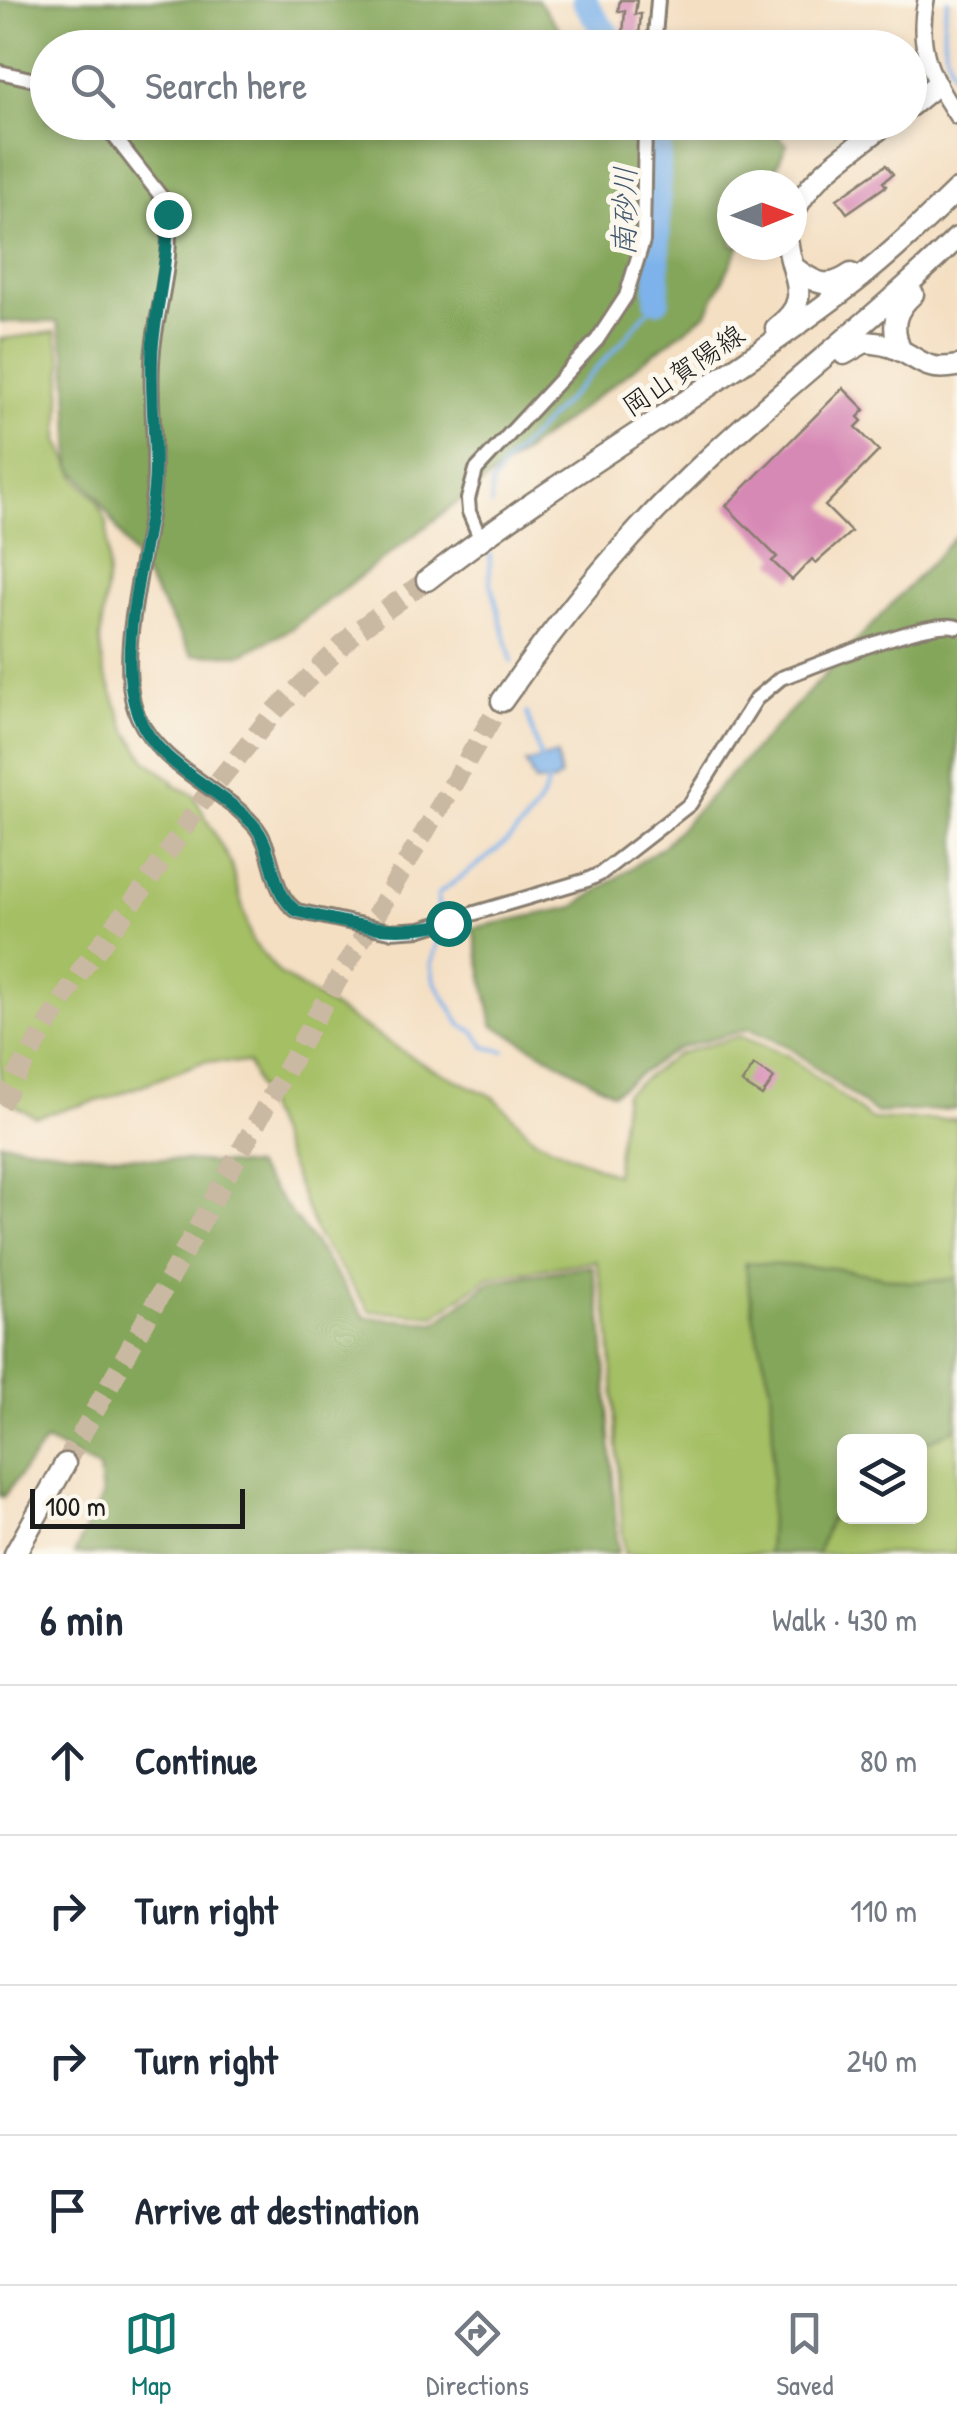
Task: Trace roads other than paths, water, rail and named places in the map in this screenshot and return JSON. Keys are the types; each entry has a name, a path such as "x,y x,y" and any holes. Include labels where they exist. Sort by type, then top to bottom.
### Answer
{"main road":[{"path":"927,92 936,85"},
{"path":"807,192 819,177 865,140"},
{"path":"796,269 816,284 827,286 847,277 932,205 957,189"},
{"name":"岡山賀陽線","path":"427,580 480,538 721,378 857,281 957,189"},
{"path":"900,350 894,333 897,312 934,275 957,239"},
{"path":"502,702 564,616 638,528 957,239"},
{"path":"721,378 748,348 796,309 793,260"},
{"path":"734,437 762,424 851,348 866,342 900,350 918,363 957,366"},
{"path":"14,1554 66,1464"}],"street":[{"path":"656,30 658,0"},
{"path":"923,30 926,0"},
{"path":"927,65 957,116"},
{"path":"0,72 30,79"},
{"path":"117,140 163,199 168,214 168,256 153,346 153,492 130,655 134,703 138,718 154,742 254,825 265,844 286,904 297,911 390,931 422,930 600,874 690,804 756,699 781,678 908,633 935,626 957,626"},
{"path":"480,538 468,499 476,470 597,340 626,296 642,241 645,140"}],"water":[{"path":"557,754 560,777 553,782 535,782 526,763"}],"waterway":[{"name":"南砂川","path":"584,0 604,30"},
{"path":"948,0 944,39 955,77"},
{"name":"南砂川","path":"657,300 659,140"},
{"path":"491,505 492,484 503,466 657,300"},
{"path":"490,554 490,580 512,662"},
{"path":"527,713 542,762"},
{"path":"438,918 438,894 519,830 542,798 548,781"},
{"path":"439,935 431,964 434,980 461,1025 475,1032 485,1047 504,1051"}],"tunnel":[{"path":"0,1104 82,969 143,889 203,800 276,710 357,631 427,580"},
{"path":"65,1464 317,1015 502,701"}]}
